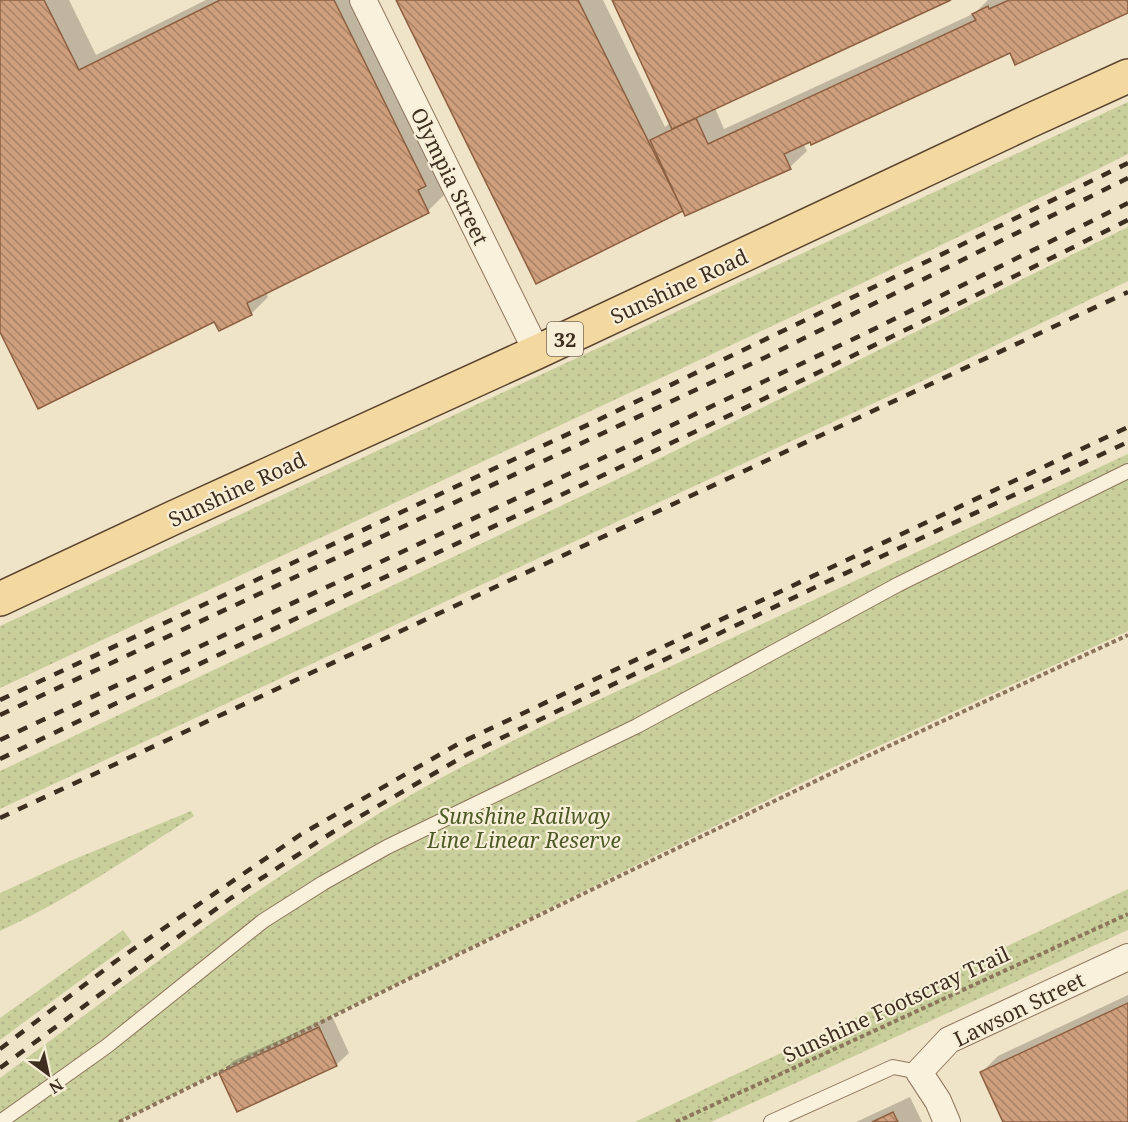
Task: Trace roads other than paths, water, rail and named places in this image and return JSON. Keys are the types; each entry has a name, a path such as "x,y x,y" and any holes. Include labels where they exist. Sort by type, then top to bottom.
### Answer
{"main road":[{"name":"Sunshine Road","path":"0,599 1128,76"}],"street":[{"name":"Olympia Street","path":"363,0 537,352"},
{"name":"Lawson Street","path":"919,1072 949,1040 1128,957"},
{"path":"919,1072 938,1101 947,1122"}],"lane":[{"path":"0,1122 107,1046 263,921 332,878 387,847 637,726 898,584 1128,471"},
{"path":"771,1122 893,1067 919,1072"}],"railway":[{"path":"0,700 598,420 1128,163"},
{"path":"0,715 766,357 1128,178"},
{"path":"0,740 866,333 1128,203"},
{"path":"0,759 708,425 1128,220"},
{"path":"0,818 1128,292"},
{"path":"0,1049 116,961 300,835 458,744 1128,427"},
{"path":"0,1068 231,898 333,832 466,755 818,586 1128,442"}],"park label":[{"name":"Sunshine Railway Line Linear Reserve","path":"524,828"}]}
